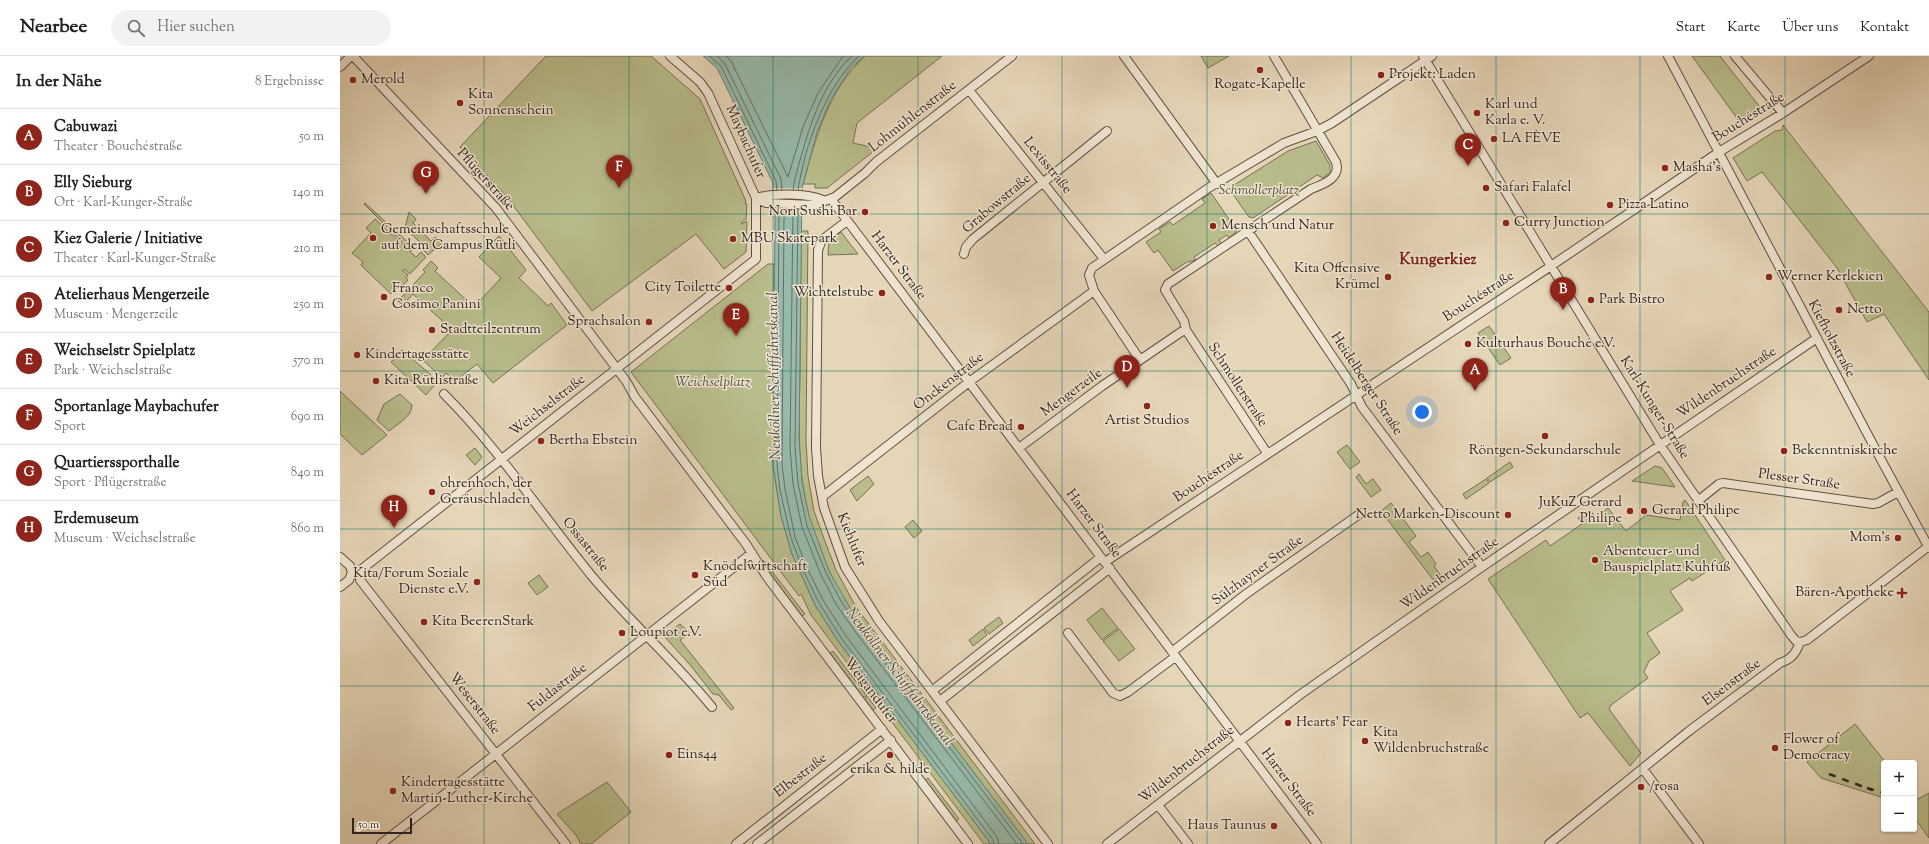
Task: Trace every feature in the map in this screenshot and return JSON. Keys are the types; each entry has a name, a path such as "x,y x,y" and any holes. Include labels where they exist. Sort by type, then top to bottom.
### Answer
{"street":[{"path":"340,67 352,56"},
{"name":"Pflügerstraße","path":"352,56 496,208 616,368"},
{"name":"Maybachufer","path":"670,56 700,82 708,92 756,198 757,255"},
{"name":"Lohmühlenstraße","path":"831,199 1012,56"},
{"path":"1124,56 1217,184"},
{"path":"1274,56 1317,131 1336,162 1338,170 1337,174 1319,186 1311,189 1165,286 1167,294 1184,321 1186,330 1180,332 1140,360 1094,291 1090,271 1104,258 1217,184 1284,143 1317,131 1362,103 1426,57"},
{"name":"Kiefholzstraße","path":"1668,56 1898,492 1929,547"},
{"path":"1735,56 1783,113"},
{"name":"Bouchéstraße","path":"932,691 1105,562 1719,152 1783,113 1869,56"},
{"name":"Karl-Kunger-Straße","path":"1426,57 1660,445 1791,635 1796,641 1800,642"},
{"name":"Lexisstraße","path":"969,90 1104,258"},
{"name":"Grabowstraße","path":"964,254 973,239 1107,132"},
{"path":"756,198 766,203 773,199 802,200 814,205 823,200 831,199"},
{"name":"Harzer Straße","path":"831,199 1317,844"},
{"name":"Kiehlufer","path":"847,221 822,240 818,248 816,448 825,510 846,567 879,621 1048,844"},
{"name":"Heidelberger Straße","path":"1248,231 1350,384 1362,407 1482,567"},
{"name":"Weichselstraße","path":"360,580 362,569 754,261 757,255"},
{"name":"Onckenstraße","path":"822,497 969,382 1094,291"},
{"name":"Schmollerstraße","path":"1186,330 1267,454"},
{"name":"Wildenbruchstraße","path":"1107,844 1301,694 1482,567 1817,338"},
{"name":"Mengerzeile","path":"1019,448 1140,360"},
{"path":"616,368 635,396 752,553"},
{"name":"Ossastraße","path":"444,394 463,413 591,574 622,610 672,660 712,707"},
{"name":"Plesser Straße","path":"1699,500 1719,484 1723,483 1873,504 1898,492"},
{"name":"Sülzhayner Straße","path":"1068,633 1113,693 1120,696 1128,692 1246,594 1361,514"},
{"name":"Elsenstraße","path":"1549,844 1721,706 1780,663 1787,661 1796,653 1800,642 1807,640 1929,547"},
{"name":"Fuldastraße","path":"381,844 752,553"},
{"name":"Weigandufer","path":"752,553 767,577 968,844"},
{"path":"340,557 352,569 352,574 349,580 340,587"},
{"name":"Bouchéstraße","path":"940,701 1105,562"},
{"name":"Weserstraße","path":"360,580 566,844"},
{"name":"Elbestraße","path":"736,844 882,729"},
{"name":"Elbestraße","path":"761,843 890,740"},
{"path":"1643,769 1699,844"},
{"path":"1158,804 1188,844"},
{"path":"754,830 761,843"}],"green space":[{"path":"546,56 651,56 700,99 746,201 745,204 747,204 746,219 741,223 742,224 747,221 746,252 724,269 696,234 592,311 506,196 460,147"},
{"path":"865,56 942,56 857,123 853,143 871,147 874,151 827,188 815,188 815,184 803,184 825,115 852,69"},
{"path":"1201,56 1229,56 1208,68"},
{"path":"1692,56 1720,56 1763,111 1750,120 1739,121"},
{"path":"1783,125 1929,312 1929,380 1884,314 1867,322 1837,268 1762,172 1747,181 1733,158 1775,131 1782,130"},
{"name":"Schmollerplatz","path":"1316,141 1330,165 1330,173 1323,178 1317,175 1253,218 1249,217 1230,190 1231,187 1288,151"},
{"name":"Schmollerplatz","path":"1211,193 1237,231 1229,238 1227,235 1219,240 1222,245 1219,247 1215,243 1194,257 1196,260 1187,262 1173,271 1158,250 1154,253 1146,242 1161,232 1159,229 1170,222 1173,225 1205,203 1202,199"},
{"path":"365,203 414,248 411,251 364,204"},
{"path":"409,212 416,219 413,223 431,241 436,237 442,243 428,255 423,250 425,247 405,228"},
{"path":"375,219 416,257 421,252 426,257 410,274 404,269 403,271 408,275 406,278 408,280 401,287 399,285 391,294 361,265 363,262 352,253 371,233 366,228"},
{"path":"808,231 806,441 808,476 814,511 823,536 836,570 856,607 1035,844 1028,844 861,624 844,599 823,559 813,531 802,481 799,410 801,232"},
{"path":"841,232 858,254 828,255 829,240"},
{"path":"499,236 526,270 519,278 548,306 551,303 567,325 493,383 477,364 455,381 446,373 442,378 423,360 452,330 413,294 403,305 398,301 425,272 423,270 431,261 438,268 435,271 474,307 501,278 479,257"},
{"name":"Weichselplatz","path":"768,264 774,264 773,465 781,516 792,554 815,605 838,641 991,844 984,844 811,615 801,594 799,596 631,372"},
{"path":"1489,326 1511,358 1500,365 1478,333"},
{"path":"402,350 438,381 426,395 391,362"},
{"path":"340,391 387,435 362,455 340,434"},
{"path":"400,394 412,405 410,413 389,431 377,420 384,404"},
{"path":"1347,445 1360,462 1350,469 1337,452"},
{"path":"475,448 482,457 475,465 466,455"},
{"path":"1510,462 1513,467 1490,482 1487,478"},
{"path":"1655,466 1662,468 1675,487 1632,481"},
{"path":"1359,474 1366,484 1373,479 1381,490 1371,497 1356,477"},
{"path":"868,476 874,484 857,501 850,490"},
{"path":"1486,479 1489,483 1466,499 1463,494"},
{"path":"1685,500 1725,560 1692,581 1690,578 1670,591 1683,610 1647,633 1660,653 1649,661 1644,672 1648,678 1611,705 1609,709 1641,753 1630,766 1588,713 1580,718 1488,579 1546,540 1550,546 1582,524 1578,518 1590,510 1596,518 1608,508 1626,531 1646,515 1680,520 1683,502"},
{"path":"1391,503 1416,536 1409,542 1421,557 1428,552 1436,564 1434,566 1441,576 1434,581 1381,511"},
{"path":"913,520 922,531 914,538 905,527"},
{"path":"763,560 805,614 802,616 771,575"},
{"path":"539,575 548,587 537,595 528,583"},
{"path":"1102,608 1118,628 1102,640 1087,620"},
{"path":"999,617 1003,623 989,634 984,628"},
{"path":"680,624 690,633 680,640 734,708 731,710 719,695 713,694 691,666 664,636"},
{"path":"983,629 987,635 973,646 969,640"},
{"path":"1119,629 1135,649 1119,661 1103,641"},
{"path":"833,651 876,708 873,710 865,700 865,696 863,697 830,653"},
{"path":"1855,724 1884,760 1881,760 1881,797 1821,778 1807,762"},
{"path":"928,778 959,819 956,821 925,780"},
{"path":"607,782 631,812 591,844 581,844 576,835 557,814"},
{"path":"1929,793 1929,838 1917,821 1917,799"}],"water":[{"name":"Neuköllner Schifffahrtskanal","path":"703,56 865,56 851,68 831,99 817,132 802,188 799,438 802,482 809,516 829,571 853,613 1028,844 991,844 838,641 815,605 792,554 781,516 773,465 775,216 772,216 773,183 717,68"}],"pier":[{"path":"773,188 802,188 802,212 773,212"}],"railway":[{"path":"1829,774 1872,790"},
{"path":"1867,788 1881,792"}],"place":[{"name":"Rogate-Kapelle","path":"1260,70"},
{"name":"Projekt: Laden","path":"1381,75"},
{"name":"Merold","path":"353,80"},
{"name":"Kita Sonnenschein","path":"460,103"},
{"name":"Karl und Karla e. V.","path":"1477,113"},
{"name":"LA FÈVE","path":"1494,139"},
{"name":"Kiez Galerie / Initiative","path":"1468,166"},
{"name":"Masha’s","path":"1665,168"},
{"name":"Sportanlage Maybachufer","path":"619,188"},
{"name":"Safari Falafel","path":"1486,188"},
{"name":"Quartierssporthalle","path":"426,194"},
{"name":"Pizza Latino","path":"1610,205"},
{"name":"Nori Sushi Bar","path":"865,212"},
{"name":"Curry Junction","path":"1506,223"},
{"name":"Mensch und Natur","path":"1213,226"},
{"name":"Gemeinschaftsschule auf dem Campus Rütli","path":"373,238"},
{"name":"MBU Skatepark","path":"733,239"},
{"name":"Kita Offensive Krümel","path":"1388,277"},
{"name":"Werner Kerlekien","path":"1769,277"},
{"name":"City Toilette","path":"729,288"},
{"name":"Wichtelstube","path":"882,293"},
{"name":"Franco Cosimo Panini","path":"384,297"},
{"name":"Park Bistro","path":"1591,300"},
{"name":"Elly Sieburg","path":"1563,310"},
{"name":"Netto","path":"1839,310"},
{"name":"Sprachsalon","path":"649,322"},
{"name":"Stadtteilzentrum","path":"432,330"},
{"name":"Weichselstr Spielplatz","path":"736,336"},
{"name":"Kulturhaus Bouché e.V.","path":"1468,344"},
{"name":"Kindertagesstätte","path":"357,355"},
{"name":"Kita Rütlistraße","path":"376,381"},
{"name":"Atelierhaus Mengerzeile","path":"1127,388"},
{"name":"Cabuwazi","path":"1475,391"},
{"name":"Artist Studios","path":"1147,406"},
{"name":"Cafe Bread","path":"1021,427"},
{"name":"Röntgen-Sekundarschule","path":"1545,436"},
{"name":"Bertha Ebstein","path":"541,441"},
{"name":"Bekenntniskirche","path":"1784,451"},
{"name":"ohrenhoch, der Geräuschladen","path":"432,492"},
{"name":"JuKuZ Gerard Philipe","path":"1630,511"},
{"name":"Gerard Philipe","path":"1644,511"},
{"name":"Netto Marken-Discount","path":"1508,515"},
{"name":"Erdemuseum","path":"394,528"},
{"name":"Mom's","path":"1898,538"},
{"name":"Abenteuer- und Bauspielplatz Kuhfuß","path":"1595,560"},
{"name":"Knödelwirtschaft Süd","path":"695,575"},
{"name":"Kita/Forum Soziale Dienste e.V.","path":"477,582"},
{"name":"Bären-Apotheke","path":"1902,593"},
{"name":"Kita BeerenStark","path":"424,622"},
{"name":"Loupiot e.V.","path":"622,633"},
{"name":"Hearts' Fear","path":"1288,723"},
{"name":"Kita Wildenbruchstraße","path":"1365,741"},
{"name":"Flower of Democracy","path":"1775,748"},
{"name":"Eins44","path":"669,755"},
{"name":"erika & hilde","path":"890,755"},
{"name":"/rosa","path":"1641,787"},
{"name":"Kindertagesstätte Martin-Luther-Kirche","path":"393,791"},
{"name":"Haus Taunus","path":"1274,826"}],"district":[{"name":"Kungerkiez","path":"1438,260"}]}
